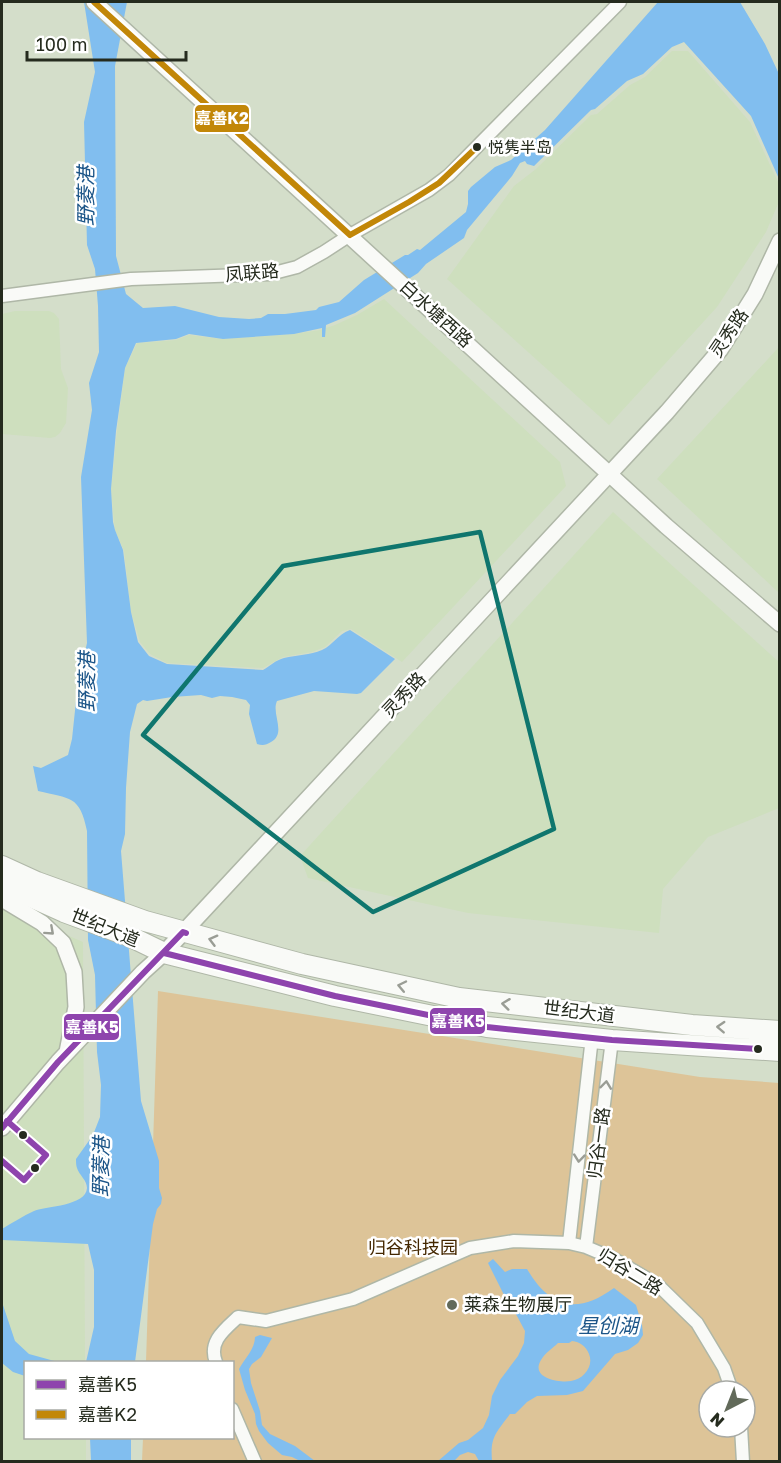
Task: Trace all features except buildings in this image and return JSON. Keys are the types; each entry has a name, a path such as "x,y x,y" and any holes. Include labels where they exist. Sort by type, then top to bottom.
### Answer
{"main road":[{"name":"世纪大道","path":"2,866 37,882 68,904 164,952 335,996 487,1027 602,1039 780,1051"},
{"name":"世纪大道","path":"2,884 68,904 145,921 302,964 459,998 692,1025 780,1030"}],"street":[{"name":"白水塘西路","path":"94,2 666,526 780,624"},
{"name":"凤联路","path":"2,296 131,279 270,274 297,267 429,190 449,175 620,2"},
{"name":"灵秀路","path":"2,1128 67,1052 183,932 667,412 720,350 755,294 780,241"},
{"path":"2,899 42,923 63,943 74,972 76,1007 67,1052"},
{"name":"归谷一路","path":"569,1243 602,1039"},
{"name":"归谷一路","path":"585,1247 602,1039"},
{"name":"归谷二路","path":"216,1361 213,1355 218,1337 238,1317 266,1321 353,1299 470,1248 514,1241 569,1243 585,1247 612,1258 658,1285 697,1323 724,1368 728,1379"},
{"path":"234,1414 255,1461"},
{"path":"742,1439 743,1461"}],"highlighted area":[{"path":"480,532 554,829 373,912 143,735 283,566"}],"shaded area":[{"path":"672,51 688,51 750,122 778,182 778,204 766,232 717,307 609,425 447,279 514,186 536,169 591,115 597,114 630,85 645,77"},
{"path":"384,299 560,462 566,486 402,662 351,629 342,631 325,647 312,652 283,657 263,668 167,663 150,654 140,642 131,612 124,551 115,530 111,489 125,368 137,343 176,340 189,335 222,339 320,330 357,315"},
{"path":"15,311 49,311 59,319 61,369 68,388 66,423 55,437 2,434 2,314"},
{"path":"779,347 779,593 657,479"},
{"path":"613,512 779,662 779,808 708,837 663,889 659,933 468,913 308,878 300,856"},
{"path":"2,907 83,942 85,1361 24,1361 24,1439 86,1439 86,1461 2,1461"}],"green space":[{"name":"归谷科技园","path":"158,991 700,1077 779,1083 779,1461 142,1461 143,1439 234,1439 234,1361 146,1361"}],"water":[{"name":"野菱港","path":"84,2 127,2 115,66 116,256 126,294 143,308 175,306 219,317 249,319 261,318 268,314 316,310 319,307 339,302 364,280 405,255 417,249 420,250 466,212 468,191 471,187 495,167 511,160 545,130 658,2 740,2 765,44 779,74 779,179 751,116 684,42 672,47 643,74 627,81 591,110 534,166 525,161 520,163 467,230 464,238 426,264 418,273 355,313 326,325 325,337 322,337 322,328 294,334 223,339 189,334 176,339 136,343 125,368 111,489 113,522 123,550 131,612 138,642 149,656 167,664 263,670 281,659 322,650 350,630 395,659 361,693 314,691 277,701 278,734 271,742 264,745 257,744 249,714 250,705 246,700 201,695 143,700 137,704 130,732 125,834 121,851 141,1101 159,1161 159,1188 162,1198 153,1224 135,1361 86,1361 94,1327 94,1270 88,1244 2,1240 2,1229 22,1217 34,1211 73,1202 85,1194 87,1185 78,1171 76,1159 93,1135 100,1117 101,1085 97,1052 95,975 88,940 87,831 81,811 72,800 38,791 33,766 41,768 68,755 78,682 87,643 81,477 92,410 89,383 99,352 95,269 87,245 84,122 95,72"},
{"name":"星创湖","path":"493,1259 505,1272 512,1269 527,1269 545,1292 565,1303 588,1302 614,1288 636,1305 643,1335 638,1343 628,1350 615,1354 583,1391 567,1395 537,1396 515,1414 510,1414 495,1436 492,1461 479,1461 475,1454 468,1452 460,1455 454,1461 438,1461 459,1443 468,1440 483,1428 489,1415 492,1396 524,1343 525,1331 488,1263","holes":["572,1341 580,1343 589,1354 590,1363 584,1375 576,1380 566,1381 553,1380 542,1375 539,1366 545,1355 558,1343"]},
{"path":"2,1302 15,1341 29,1354 54,1361 24,1361 24,1376 13,1372 2,1363"},
{"path":"260,1335 272,1338 261,1357 249,1369 262,1425 270,1434 295,1446 315,1461 300,1461 282,1455 268,1443 259,1431 239,1369 252,1349 255,1337"},
{"path":"90,1439 131,1439 131,1461 91,1461"}],"transit line":[{"name":"嘉善K2","path":"94,2 350,235"},
{"name":"嘉善K2","path":"350,235 439,183 477,147"},
{"name":"嘉善K5","path":"2,1128 58,1062 183,932 186,933"},
{"name":"嘉善K5","path":"164,953 335,996 487,1027 612,1040 758,1049"},
{"name":"嘉善K5","path":"2,1161 24,1180 46,1155 7,1121"}],"place":[{"name":"悦隽半岛","path":"477,147"},
{"name":"莱森生物展厅","path":"452,1305"}]}
